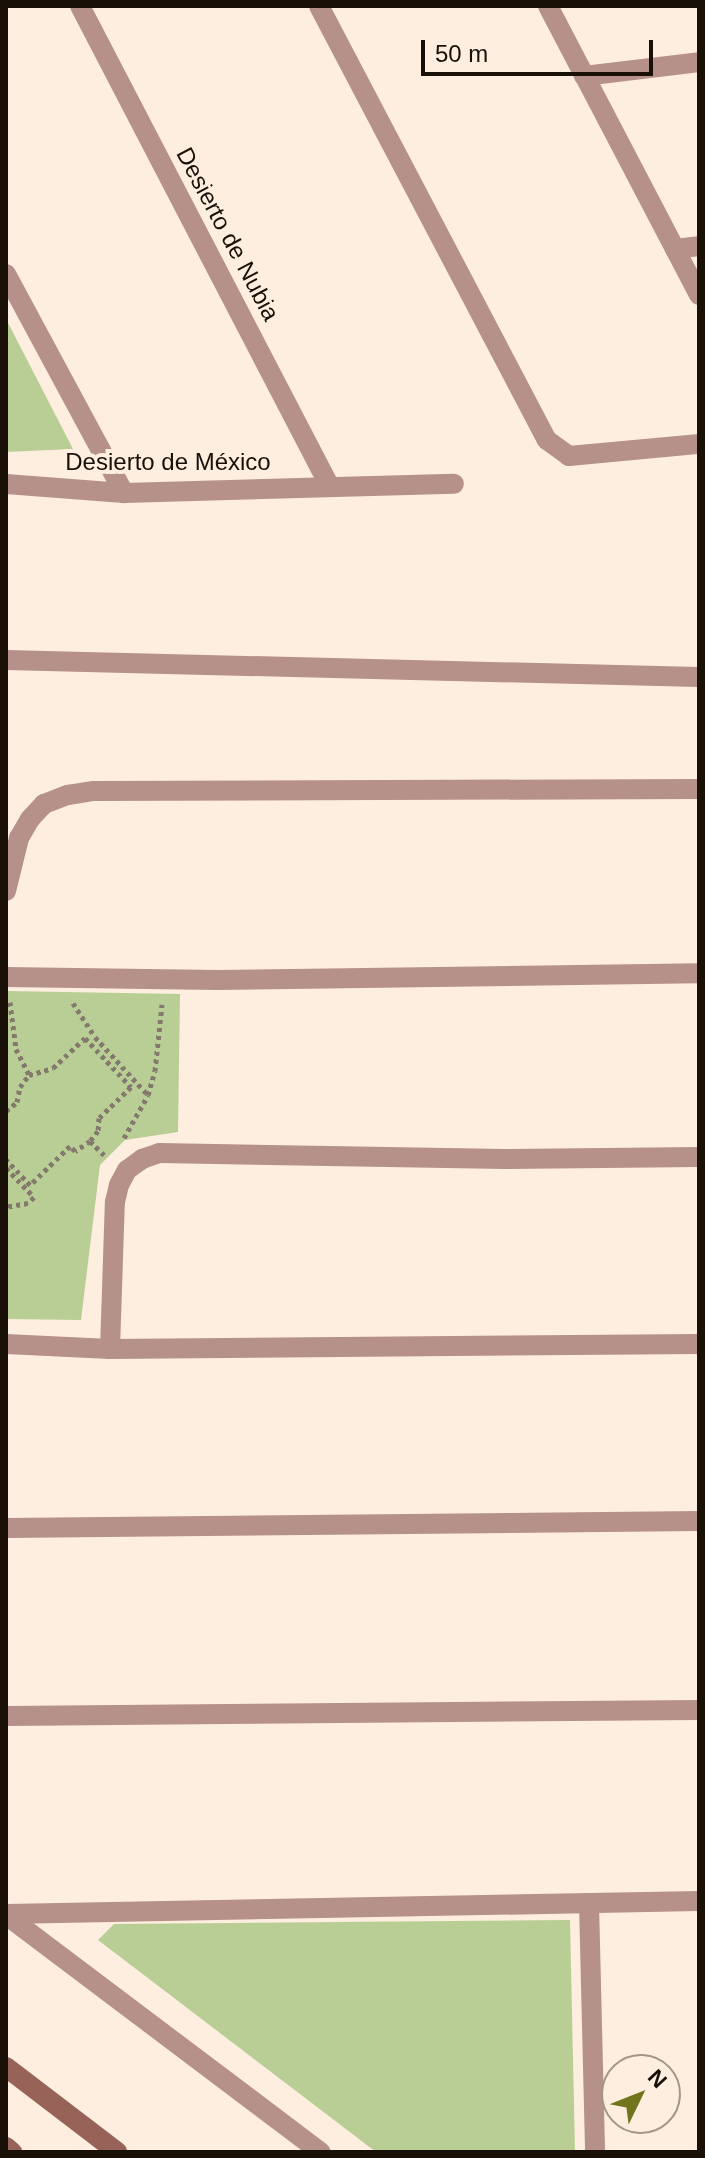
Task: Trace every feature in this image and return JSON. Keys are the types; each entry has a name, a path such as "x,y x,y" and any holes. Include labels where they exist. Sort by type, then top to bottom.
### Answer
{"street":[{"name":"Desierto de Nubia","path":"80,6 330,487"},
{"path":"319,6 547,440 569,456 699,444"},
{"path":"548,6 699,295"},
{"path":"584,76 699,62"},
{"path":"675,249 699,246"},
{"path":"6,274 124,493"},
{"name":"Desierto de México","path":"6,484 124,493 454,484"},
{"path":"6,660 699,677"},
{"path":"6,891 19,838 30,819 44,804 68,795 94,791 699,789"},
{"path":"6,977 217,980 699,973"},
{"path":"110,1349 115,1202 119,1185 127,1170 142,1159 159,1153 505,1159 699,1157"},
{"path":"6,1344 110,1349 699,1344"},
{"path":"6,1528 699,1521"},
{"path":"6,1716 699,1710"},
{"path":"6,1914 699,1901"},
{"path":"589,1903 595,2152"},
{"path":"6,1914 321,2152"},
{"path":"6,2067 117,2152"},
{"path":"6,2147 12,2152"}],"path":[{"path":"6,977 16,1049 29,1075"},
{"path":"68,996 95,1037 148,1095"},
{"path":"90,1141 105,1157 126,1136 148,1095 160,1047 162,997"},
{"path":"6,1111 17,1102 20,1087 29,1075 53,1068 85,1038 131,1087 99,1118 98,1131 90,1141 75,1151 70,1146 30,1185 6,1159"},
{"path":"6,1168 34,1197 28,1203 6,1207"}],"green space":[{"path":"6,319 73,449 6,452"},
{"path":"6,991 180,994 178,1132 125,1140 100,1165 81,1320 6,1319"},
{"path":"570,1920 575,2152 376,2152 98,1940 114,1924"}]}
